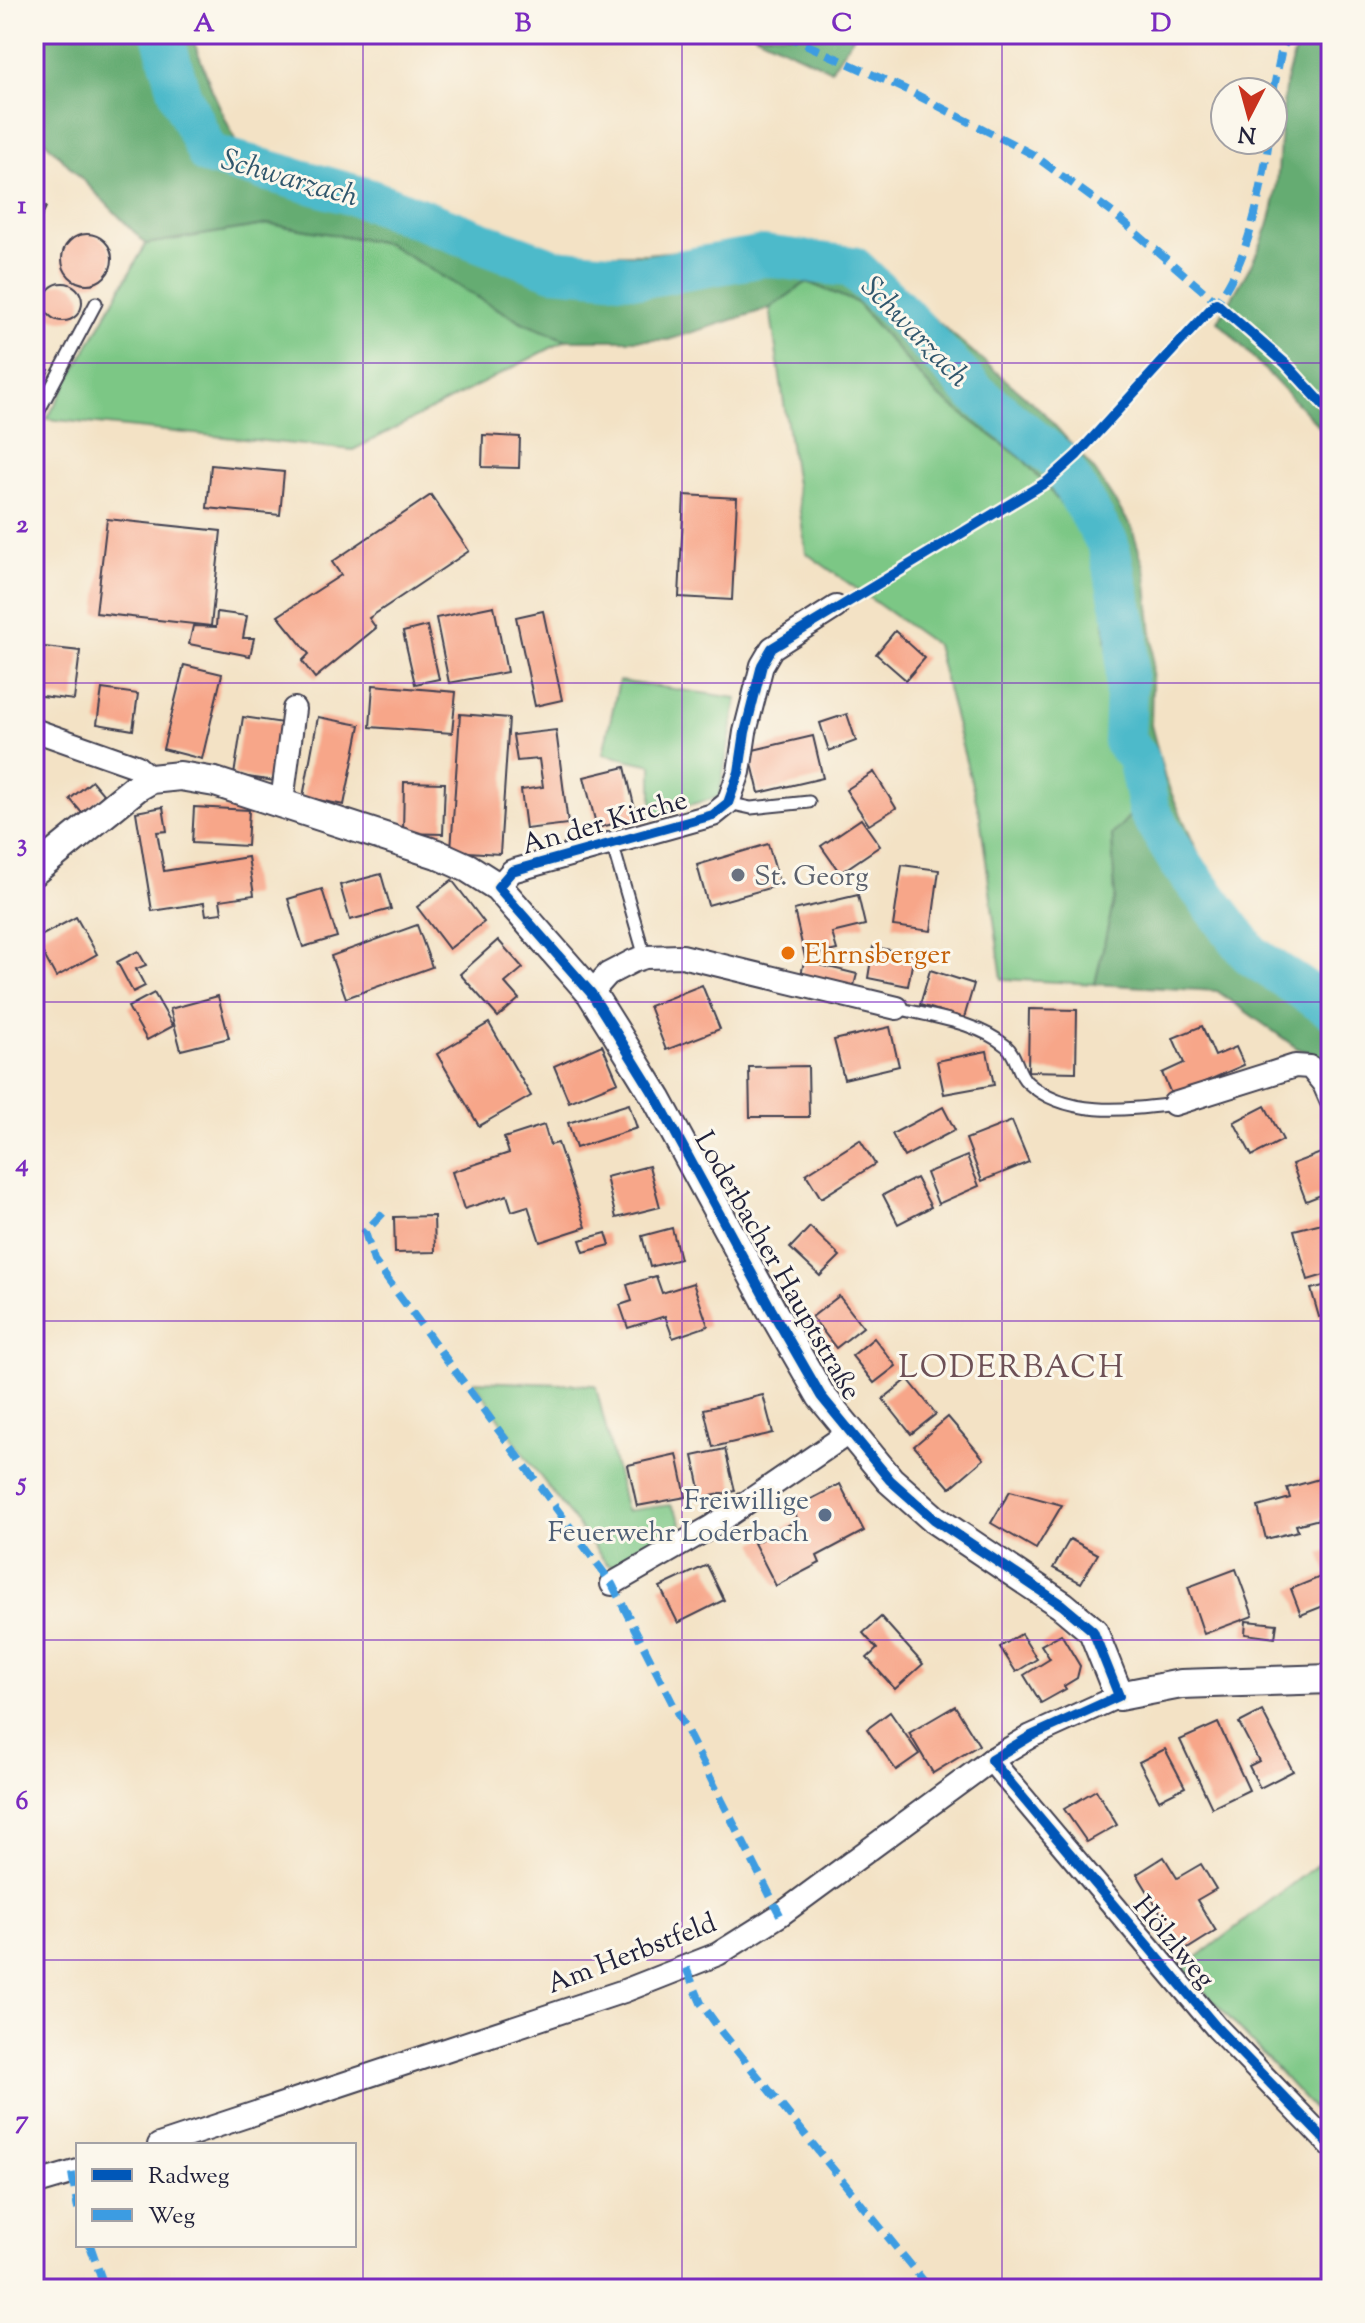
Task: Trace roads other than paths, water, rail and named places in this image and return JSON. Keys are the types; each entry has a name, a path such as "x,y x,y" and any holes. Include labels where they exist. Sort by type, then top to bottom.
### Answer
{"street":[{"name":"An der Kirche","path":"498,887 512,871 713,815 728,803 739,772 745,732 762,665 772,648 836,607"},
{"path":"282,802 294,709"},
{"path":"34,730 136,766 151,779 109,808 34,871"},
{"name":"Loderbacher Hauptstraße","path":"151,779 180,776 215,782 282,802 437,854 468,868 498,887 591,993 657,1099 821,1396 890,1480 934,1519 1062,1605 1093,1631 1119,1696"},
{"path":"591,993 608,974 645,957 682,956 726,964 897,1008"},
{"path":"1174,1104 1295,1066 1310,1067 1324,1084 1331,1100"},
{"name":"Loderbacher Hauptstraße","path":"612,1584 711,1527 850,1432"},
{"path":"1119,1696 1181,1684 1331,1679"},
{"name":"Am Herbstfeld","path":"165,2143 624,1991 718,1954 780,1915 991,1760 1042,1730 1119,1696"},
{"name":"Hölzlweg","path":"991,1760 1217,2028 1331,2146"},
{"path":"34,2184 76,2172"}],"lane":[{"path":"34,420 96,303"},
{"path":"728,803 751,808 809,802"},
{"path":"612,843 645,957"},
{"path":"897,1008 983,1031 1009,1048 1026,1081 1062,1105 1124,1110 1174,1104"}],"waterway":[{"name":"Schwarzach","path":"162,34 180,94 208,154 368,199 553,269 644,277 764,256 853,267 976,393 1059,461 1108,544 1128,634 1124,741 1138,758 1149,811 1179,861 1251,955 1331,1008"}],"place":[{"name":"St. Georg","path":"738,875"},
{"name":"Ehrnsberger","path":"788,953"},
{"name":"Freiwillige Feuerwehr Loderbach","path":"825,1515"}],"district":[{"name":"LODERBACH","path":"1012,1366"}]}
